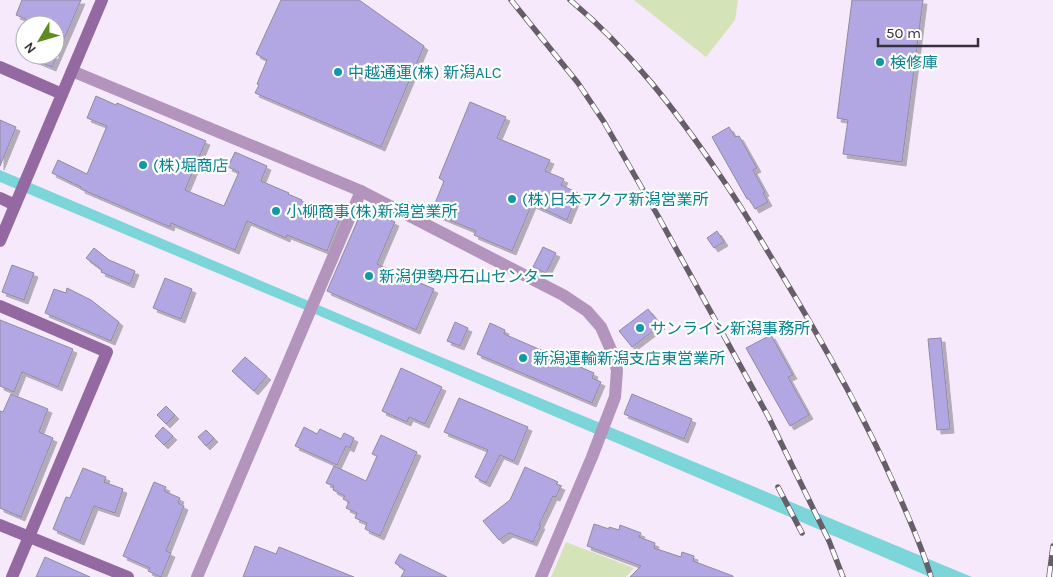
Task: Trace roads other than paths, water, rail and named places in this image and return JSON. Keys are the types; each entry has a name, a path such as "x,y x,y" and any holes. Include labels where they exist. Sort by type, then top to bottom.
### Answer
{"street":[{"path":"0,242 102,0"},
{"path":"0,67 62,94"},
{"path":"72,71 361,191 563,295 587,311 601,328 611,350 616,370 615,397 592,457 541,577"},
{"path":"197,577 361,191"},
{"path":"0,198 15,205"},
{"path":"0,306 107,352 12,577"},
{"path":"0,525 128,577"}],"railway":[{"path":"511,0 578,83 604,122 768,416 829,541 843,577"},
{"path":"570,0 613,40 652,83 687,129 744,211 811,323 856,405 906,511 931,577"},
{"path":"778,487 802,533"},
{"path":"1049,577 1053,546"}],"place":[{"name":"検修庫","path":"880,62"},
{"name":"中越通運(株) 新潟ALC","path":"338,72"},
{"name":"(株)堀商店","path":"143,165"},
{"name":"(株)日本アクア新潟営業所","path":"512,199"},
{"name":"小柳商事(株)新潟営業所","path":"276,211"},
{"name":"新潟伊勢丹石山センター","path":"369,276"},
{"name":"サンライン新潟事務所","path":"640,328"},
{"name":"新潟運輸新潟支店東営業所","path":"523,358"}]}
